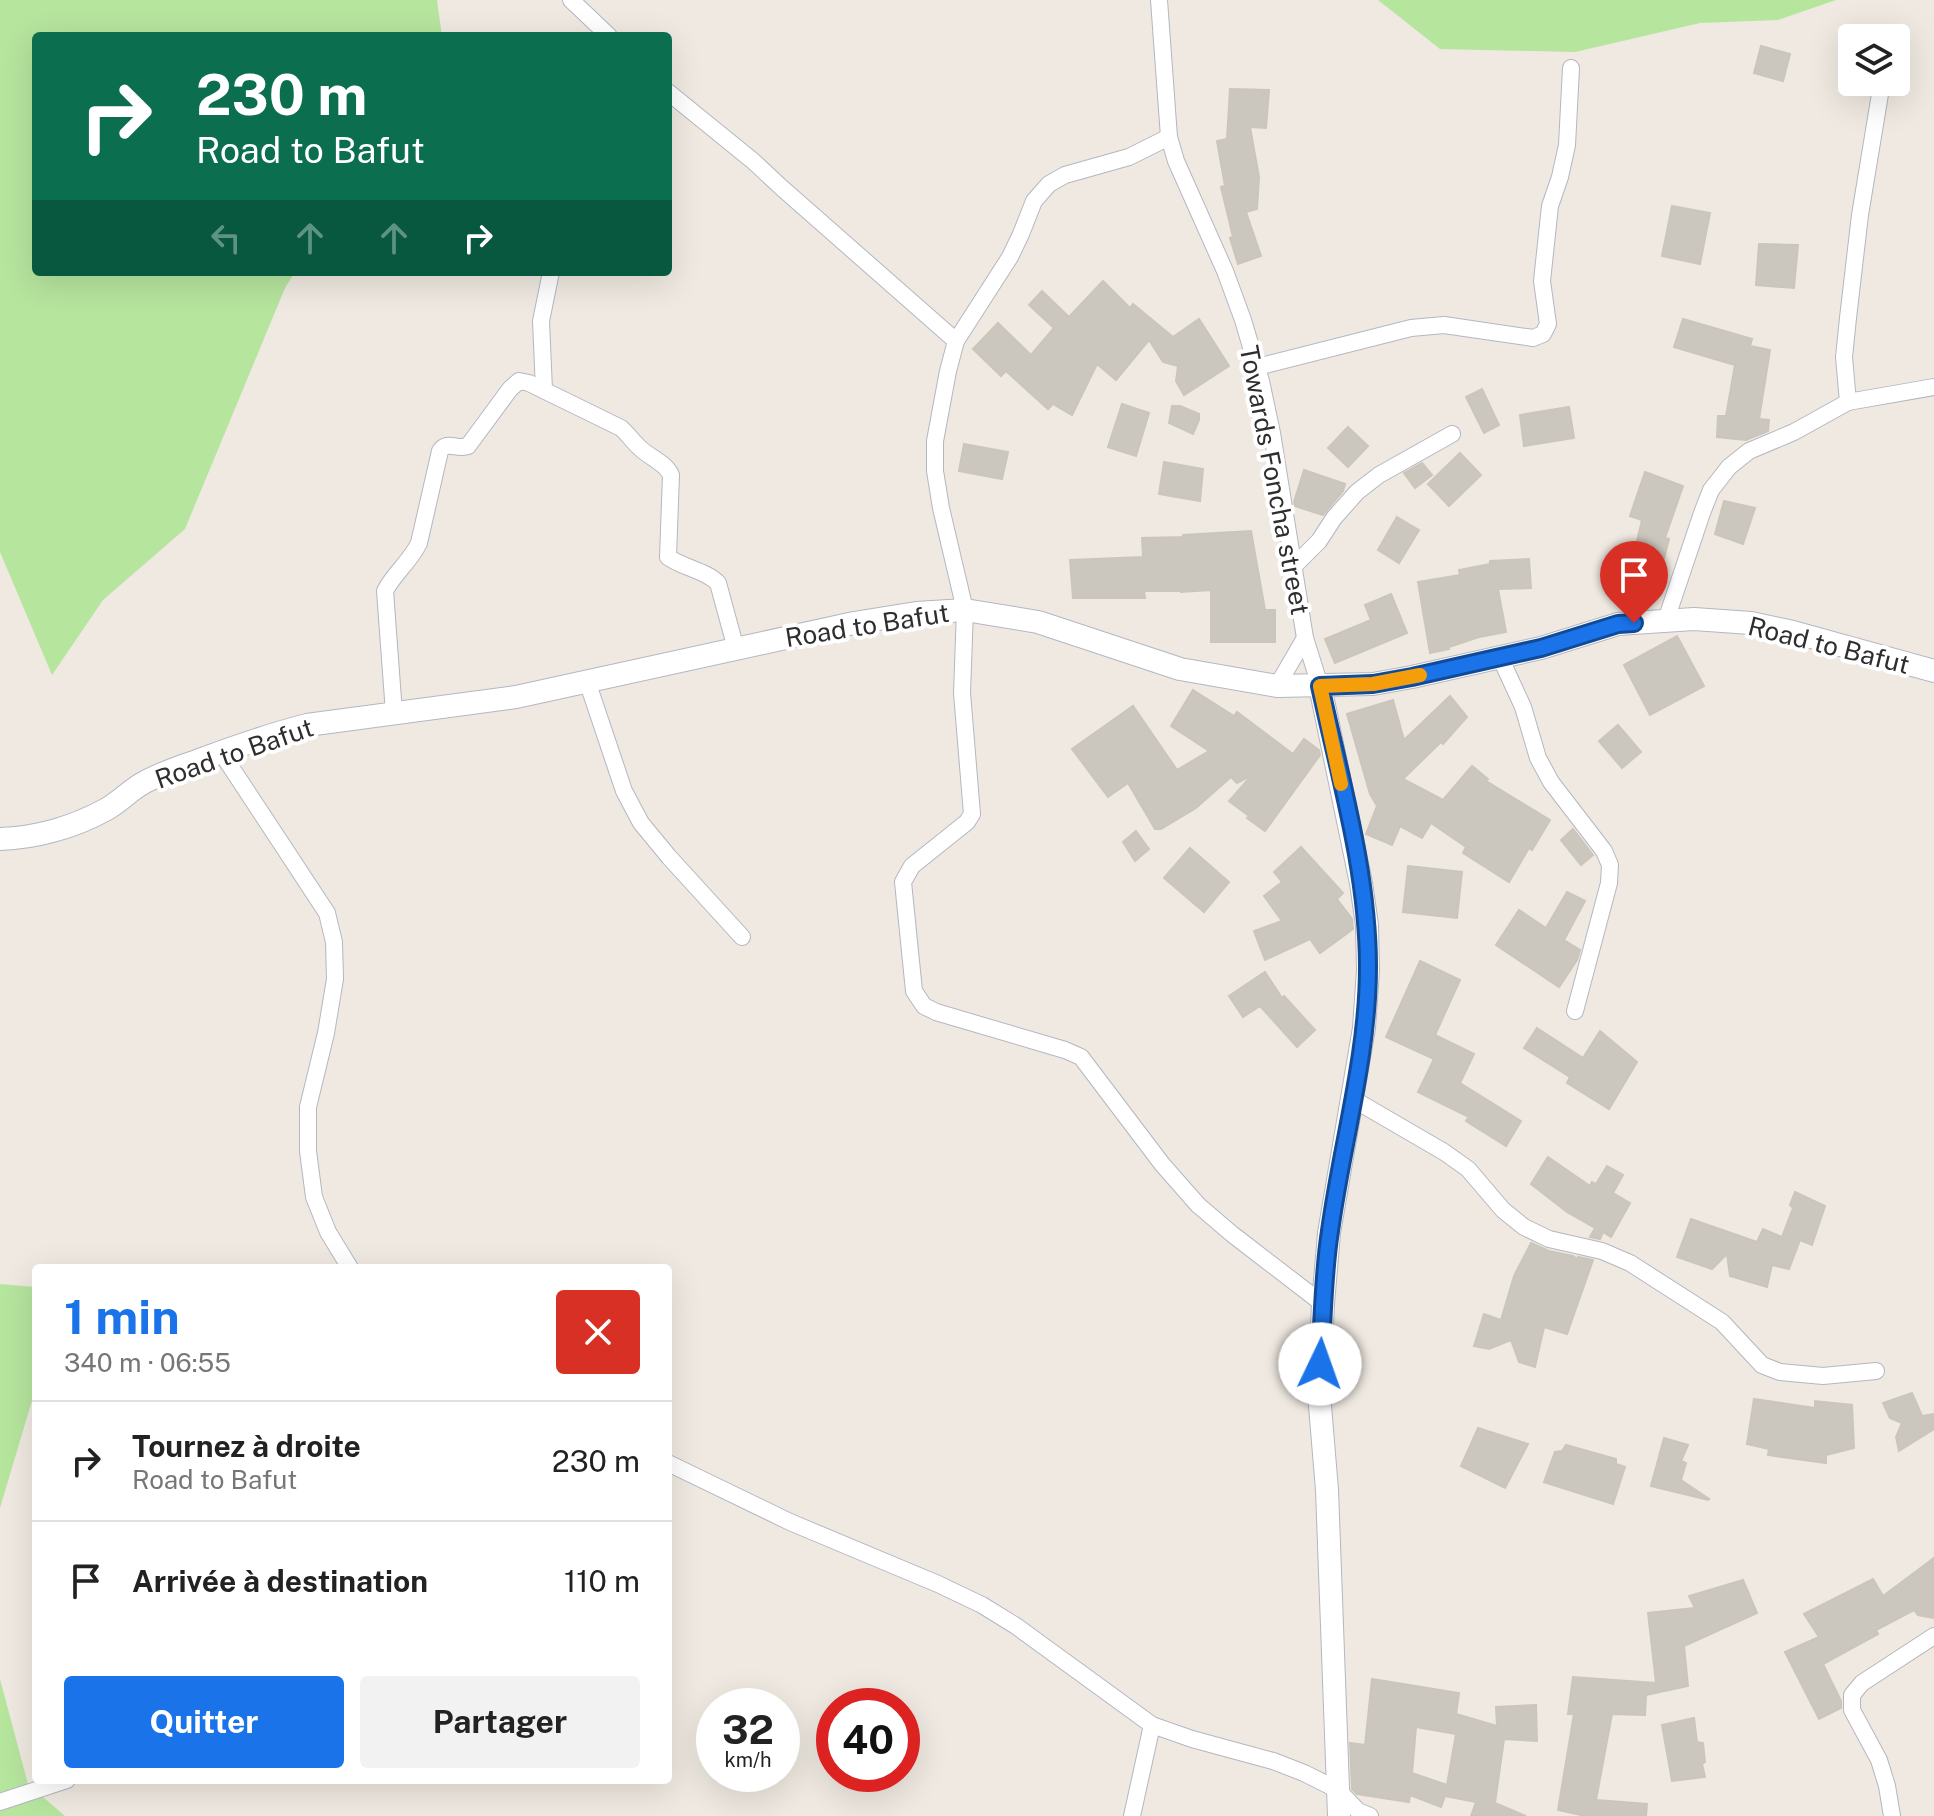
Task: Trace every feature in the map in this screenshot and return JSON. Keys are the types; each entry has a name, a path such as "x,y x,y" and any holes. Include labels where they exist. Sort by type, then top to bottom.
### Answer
{"street":[{"path":"571,0 605,32"},
{"name":"Towards Foncha street","path":"1159,0 1169,137 1176,161 1234,296 1257,367 1272,433 1305,638 1320,686"},
{"path":"1257,367 1411,328 1444,325 1533,338 1543,334 1548,324 1542,281 1550,206 1567,145 1571,68"},
{"path":"672,95 753,161 956,341"},
{"path":"1848,402 1844,357 1848,318 1860,215 1880,96"},
{"path":"1169,137 1129,157 1065,175 1049,184 1034,201 1010,257 956,341 935,441 935,471 965,610 963,732 972,814 967,822 912,866 903,882 914,991 924,1006 936,1012 1081,1057 1162,1164 1198,1205 1323,1304"},
{"path":"544,390 541,321 550,276"},
{"path":"394,713 385,591 392,577 413,556 419,543 443,445 461,449 468,446 519,381 621,428 638,447 668,469 671,475 668,557 718,583 736,649"},
{"path":"1666,620 1711,490 1729,467 1749,451 1794,432 1848,402 1934,387"},
{"path":"1293,567 1319,541 1357,492 1379,475 1452,434"},
{"name":"Road to Bafut","path":"0,839 19,839 48,832 99,813 145,782 221,752 307,725 516,697 854,623 916,613 965,610 1038,622 1180,669 1277,686 1373,684 1541,648 1618,624 1694,619 1751,623 1793,632 1934,671"},
{"path":"1277,686 1305,638"},
{"path":"1500,657 1523,707 1538,758 1551,782 1604,851 1610,865 1609,883 1575,1011"},
{"path":"587,681 624,791 641,823 742,937"},
{"path":"1320,686 1353,842 1367,925 1368,970 1364,1028 1329,1233 1319,1394 1327,1490 1339,1816"},
{"path":"221,752 327,913 334,942 335,979 308,1107 308,1151 314,1197 328,1232 348,1264"},
{"path":"1353,1099 1468,1169 1503,1210 1524,1227 1549,1239 1602,1251 1630,1263 1722,1322 1762,1365 1780,1372 1823,1376 1876,1371"},
{"path":"672,1465 790,1522 982,1605 1016,1626 1152,1725 1273,1761 1338,1790 1358,1811 1370,1816"},
{"path":"1892,1816 1879,1760 1852,1710 1852,1695 1862,1683 1934,1636"},
{"path":"1132,1816 1152,1725"},
{"path":"0,1802 55,1784"}],"green space":[{"path":"0,0 437,0 441,32 32,32 32,276 292,276 185,529 103,600 52,675 0,552"},
{"path":"1378,0 1836,0 1778,20 1700,23 1575,52 1440,49"},
{"path":"0,1284 32,1287 32,1400 0,1508"},
{"path":"0,1679 28,1784 65,1816 0,1816"}],"building":[{"path":"1761,46 1790,54 1783,81 1754,73"},
{"path":"1230,89 1269,90 1266,128 1250,127 1259,177 1257,209 1246,212 1261,256 1238,264 1221,187 1225,186 1217,141 1227,139"},
{"path":"1672,206 1710,213 1700,264 1662,256"},
{"path":"1759,244 1798,245 1794,288 1756,285"},
{"path":"1103,281 1130,308 1133,304 1173,337 1199,319 1229,366 1184,395 1176,381 1178,366 1163,362 1149,340 1116,380 1097,364 1072,415 1053,404 1048,409 1006,371 1001,376 973,349 998,323 1031,355 1054,328 1029,305 1042,291 1069,317"},
{"path":"1683,319 1752,339 1750,346 1770,350 1759,419 1769,420 1768,431 1746,440 1717,437 1718,416 1726,416 1735,365 1674,347"},
{"path":"1482,389 1499,425 1484,433 1466,397"},
{"path":"1122,404 1149,413 1136,456 1108,447"},
{"path":"1172,406 1199,414 1193,434 1169,423"},
{"path":"1569,407 1574,438 1524,446 1520,415"},
{"path":"1348,427 1368,446 1348,467 1328,448"},
{"path":"964,444 1008,452 1002,479 959,471"},
{"path":"1460,453 1481,475 1449,506 1428,484"},
{"path":"1164,462 1203,469 1200,501 1159,494"},
{"path":"1422,463 1432,475 1415,488 1404,473"},
{"path":"1304,470 1345,484 1343,491 1323,515 1295,506"},
{"path":"1645,472 1683,486 1665,538 1669,539 1659,578 1630,571 1642,520 1630,516"},
{"path":"1724,501 1755,508 1743,544 1715,534"},
{"path":"1397,517 1419,530 1399,563 1378,550"},
{"path":"1251,531 1265,610 1275,610 1275,642 1211,642 1211,590 1144,591 1145,598 1073,598 1070,560 1143,557 1142,538"},
{"path":"1529,559 1531,588 1498,589 1506,632 1430,653 1418,582 1460,575 1459,570 1490,564 1490,561"},
{"path":"1391,594 1407,633 1335,663 1325,639 1371,620 1365,605"},
{"path":"1677,636 1704,686 1650,715 1624,665"},
{"path":"1193,690 1234,716 1237,712 1293,754 1304,739 1319,750 1320,755 1265,831 1229,801 1252,775 1237,783 1231,777 1196,808 1161,829 1155,829 1128,783 1108,797 1072,749 1133,706 1177,770 1209,751 1171,726"},
{"path":"1450,696 1467,717 1443,744 1441,742 1403,779 1443,800 1472,766 1488,779 1486,781 1550,820 1509,882 1463,853 1466,847 1431,823 1422,838 1400,826 1392,845 1366,834 1377,806 1370,794 1347,714 1393,700 1404,740"},
{"path":"1618,725 1641,752 1622,768 1599,741"},
{"path":"1573,829 1593,855 1581,865 1561,840"},
{"path":"1136,831 1149,849 1135,861 1123,842"},
{"path":"1301,847 1343,893 1337,899 1352,919 1353,929 1320,953 1310,939 1265,960 1254,931 1282,921 1264,896 1282,882 1274,872"},
{"path":"1190,848 1229,882 1204,912 1164,878"},
{"path":"1408,866 1462,872 1457,918 1403,912"},
{"path":"1567,892 1585,901 1564,940 1580,950 1577,960 1559,987 1496,945 1519,910 1546,928"},
{"path":"1420,961 1460,980 1435,1035 1474,1054 1460,1083 1521,1121 1506,1146 1466,1121 1469,1117 1418,1092 1434,1059 1386,1037"},
{"path":"1265,972 1282,998 1284,996 1315,1030 1297,1047 1260,1006 1243,1017 1229,996"},
{"path":"1537,1028 1583,1058 1600,1031 1637,1062 1609,1109 1567,1083 1570,1077 1524,1048"},
{"path":"1548,1157 1590,1186 1592,1182 1596,1184 1607,1166 1623,1175 1613,1193 1630,1203 1611,1237 1603,1232 1600,1239 1590,1237 1595,1228 1567,1212 1531,1184"},
{"path":"1795,1192 1825,1206 1812,1245 1800,1240 1789,1269 1772,1265 1767,1287 1730,1276 1727,1254 1712,1269 1677,1257 1691,1219 1757,1242 1763,1229 1782,1237 1793,1208 1790,1205"},
{"path":"1531,1243 1577,1259 1593,1260 1567,1334 1544,1327 1535,1367 1519,1362 1511,1340 1489,1349 1474,1346 1484,1314 1501,1320 1514,1276"},
{"path":"1912,1393 1922,1416 1934,1414 1934,1429 1899,1451 1896,1437 1902,1423 1890,1418 1883,1403"},
{"path":"1754,1399 1815,1408 1815,1401 1852,1405 1854,1448 1826,1455 1826,1463 1768,1455 1769,1449 1747,1444"},
{"path":"1478,1428 1528,1444 1505,1488 1461,1466"},
{"path":"1664,1438 1688,1445 1681,1461 1686,1463 1681,1480 1708,1500 1651,1486"},
{"path":"1566,1445 1616,1459 1616,1464 1625,1467 1613,1504 1544,1482 1555,1452 1562,1451"},
{"path":"1934,1558 1934,1618 1918,1615 1914,1610 1823,1664 1841,1701 1841,1708 1819,1719 1785,1652 1819,1637 1804,1614 1873,1579 1883,1596"},
{"path":"1743,1580 1757,1613 1684,1646 1688,1686 1646,1695 1645,1715 1612,1714 1596,1800 1647,1804 1646,1816 1586,1816 1558,1810 1574,1714 1568,1714 1573,1677 1656,1683 1648,1613 1695,1608 1689,1596"},
{"path":"1372,1679 1459,1693 1456,1714 1497,1726 1496,1707 1536,1705 1537,1741 1504,1739 1495,1803 1526,1816 1471,1816 1476,1802 1445,1796 1441,1807 1410,1795 1409,1802 1357,1794 1352,1789 1350,1743 1365,1745","holes":["1416,1727 1456,1734 1447,1785 1412,1773"]},
{"path":"1694,1718 1697,1742 1703,1743 1705,1777 1672,1781 1662,1725"}],"slow traffic":[{"path":"1341,784 1320,686 1373,684 1420,675"}],"route":[{"path":"1320,1364 1329,1233 1364,1028 1368,970 1367,925 1361,883 1320,686 1373,684 1412,677 1541,648 1618,624 1634,623"}]}
